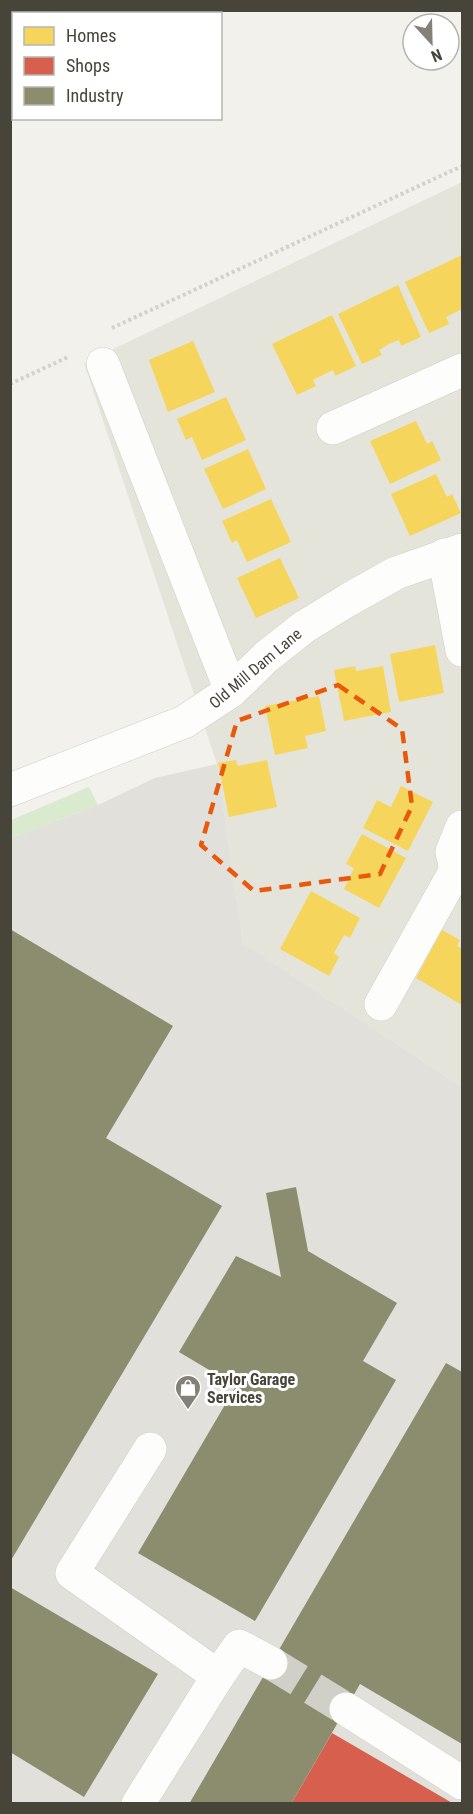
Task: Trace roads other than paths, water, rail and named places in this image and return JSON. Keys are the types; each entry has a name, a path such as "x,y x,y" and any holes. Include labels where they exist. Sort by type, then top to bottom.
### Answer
{"street":[{"path":"93,349 231,691"},
{"path":"333,428 462,370"},
{"path":"453,553 462,650"},
{"name":"Old Mill Dam Lane","path":"10,790 184,722 231,691 266,657 304,627 396,573 453,553"},
{"path":"381,1004 459,872 452,852 462,827"},
{"path":"150,1449 72,1573 218,1676"},
{"path":"138,1803 239,1646 271,1663"},
{"path":"346,1708 462,1783"}],"tunnel":[{"path":"271,1663 346,1709"}],"place":[{"name":"Taylor Garage Services","path":"188,1411"}]}
